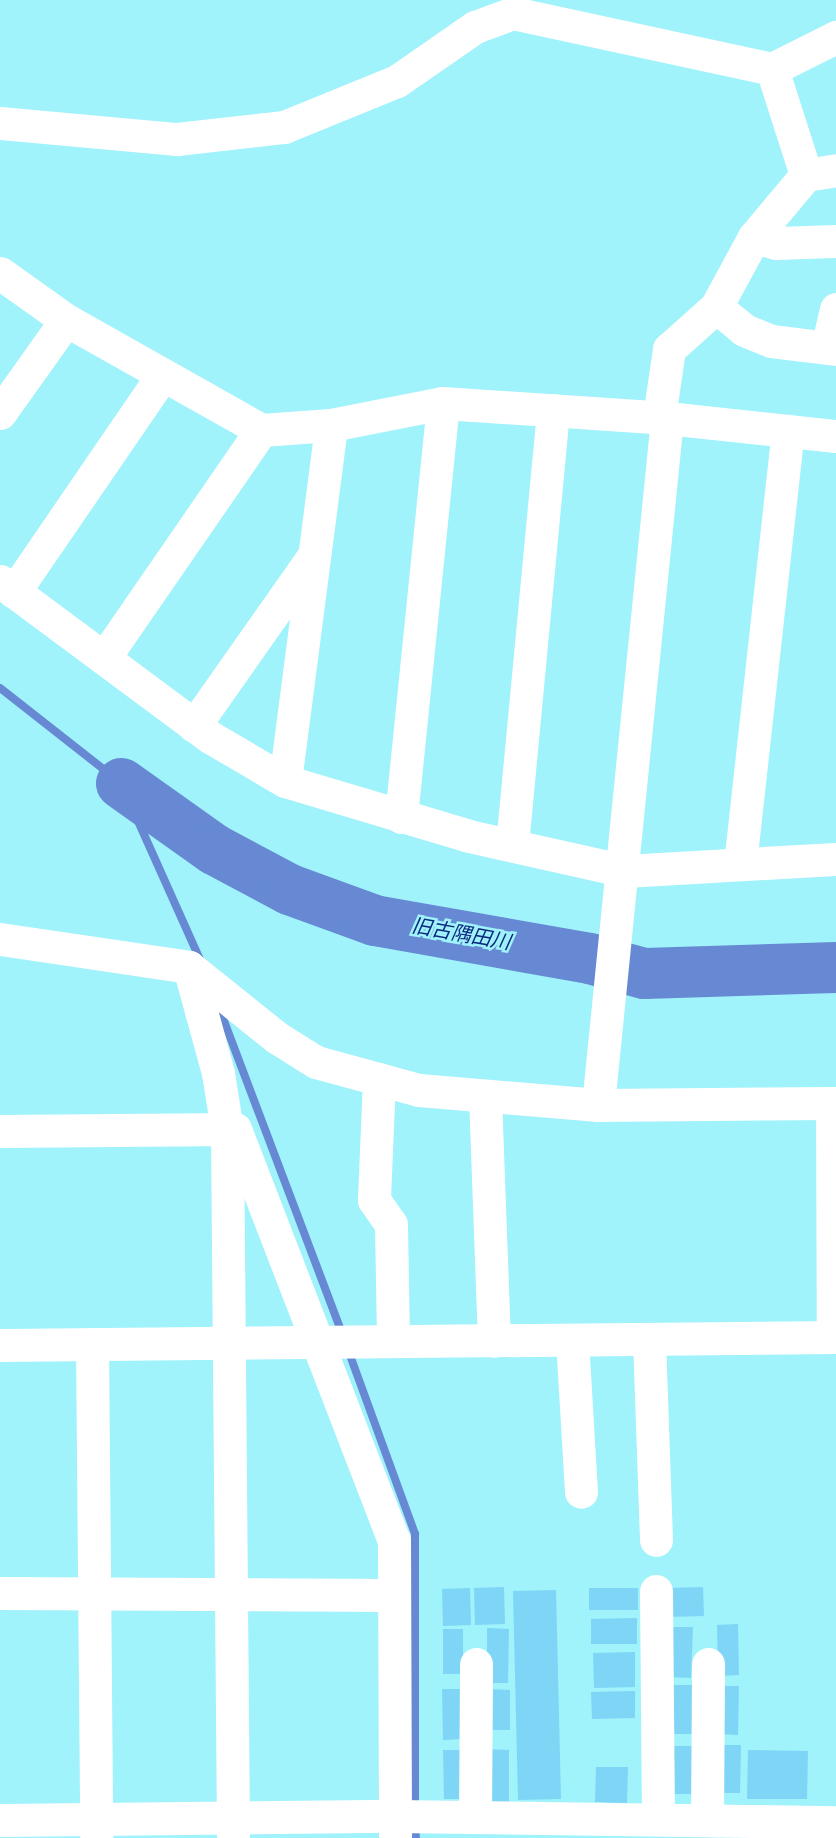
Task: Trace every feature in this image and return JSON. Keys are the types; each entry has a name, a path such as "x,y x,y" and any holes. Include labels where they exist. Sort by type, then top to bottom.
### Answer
{"street":[{"path":"0,123 177,139 284,127 397,81 475,27 513,13 772,69 836,37"},
{"path":"598,1106 625,871 669,349 716,307 754,237 821,172 772,69"},
{"path":"754,237 776,243 836,241"},
{"path":"0,273 66,320 261,430 331,425 443,403 663,417 836,436"},
{"path":"716,307 744,330 771,341 832,349 836,309"},
{"path":"0,413 66,320"},
{"path":"162,376 7,586 194,726 285,782 401,817 625,871 836,859"},
{"path":"401,817 443,403"},
{"path":"512,845 553,410"},
{"path":"285,782 331,425"},
{"path":"104,658 261,430"},
{"path":"740,864 788,431"},
{"path":"194,726 316,551"},
{"path":"0,939 189,967 276,1037 316,1062 419,1090 598,1106 834,1103 835,1337 0,1345"},
{"path":"189,967 218,1073 226,1130 231,1344 232,1829"},
{"path":"379,1079 374,1200 391,1224 393,1340"},
{"path":"485,1096 494,1341"},
{"path":"0,1131 235,1130 321,1343 394,1540 394,1595 410,1827"},
{"path":"649,1339 656,1540"},
{"path":"572,1340 581,1492"},
{"path":"92,1344 91,1594 96,1829"},
{"path":"656,1591 658,1819"},
{"path":"0,1593 394,1595"},
{"path":"475,1817 476,1664"},
{"path":"707,1820 708,1664"},
{"path":"0,1820 96,1829 410,1827 475,1817 707,1820 819,1827"}],"building":[{"path":"504,1587 505,1624 475,1625 474,1588"},
{"path":"703,1587 704,1616 667,1617 667,1588"},
{"path":"470,1588 471,1625 443,1626 442,1589"},
{"path":"589,1588 638,1588 638,1610 589,1610"},
{"path":"556,1590 561,1799 518,1800 513,1591"},
{"path":"637,1618 637,1644 591,1644 591,1619"},
{"path":"738,1624 739,1675 718,1676 717,1625"},
{"path":"667,1627 693,1627 691,1678 666,1677"},
{"path":"487,1628 509,1629 508,1683 487,1683"},
{"path":"443,1629 463,1629 463,1674 443,1674"},
{"path":"635,1652 635,1687 594,1688 593,1653"},
{"path":"667,1685 693,1685 692,1734 667,1734"},
{"path":"718,1686 739,1686 738,1735 717,1734"},
{"path":"442,1689 462,1689 463,1739 443,1740"},
{"path":"487,1689 510,1690 510,1730 487,1730"},
{"path":"635,1691 635,1718 592,1719 591,1692"},
{"path":"716,1745 741,1745 740,1793 715,1793"},
{"path":"669,1746 694,1746 695,1794 669,1794"},
{"path":"486,1749 509,1750 509,1804 485,1803"},
{"path":"443,1750 460,1750 461,1799 444,1799"},
{"path":"748,1750 808,1751 807,1799 747,1799"},
{"path":"596,1767 628,1767 627,1803 595,1802"}],"waterway":[{"path":"0,688 121,783 201,962"},
{"name":"旧古隅田川","path":"121,783 214,849 289,889 374,920 589,958 644,973 836,967"},
{"path":"218,1005 343,1335"},
{"path":"347,1347 415,1534 415,1809"},
{"path":"415,1821 416,1838"}]}
